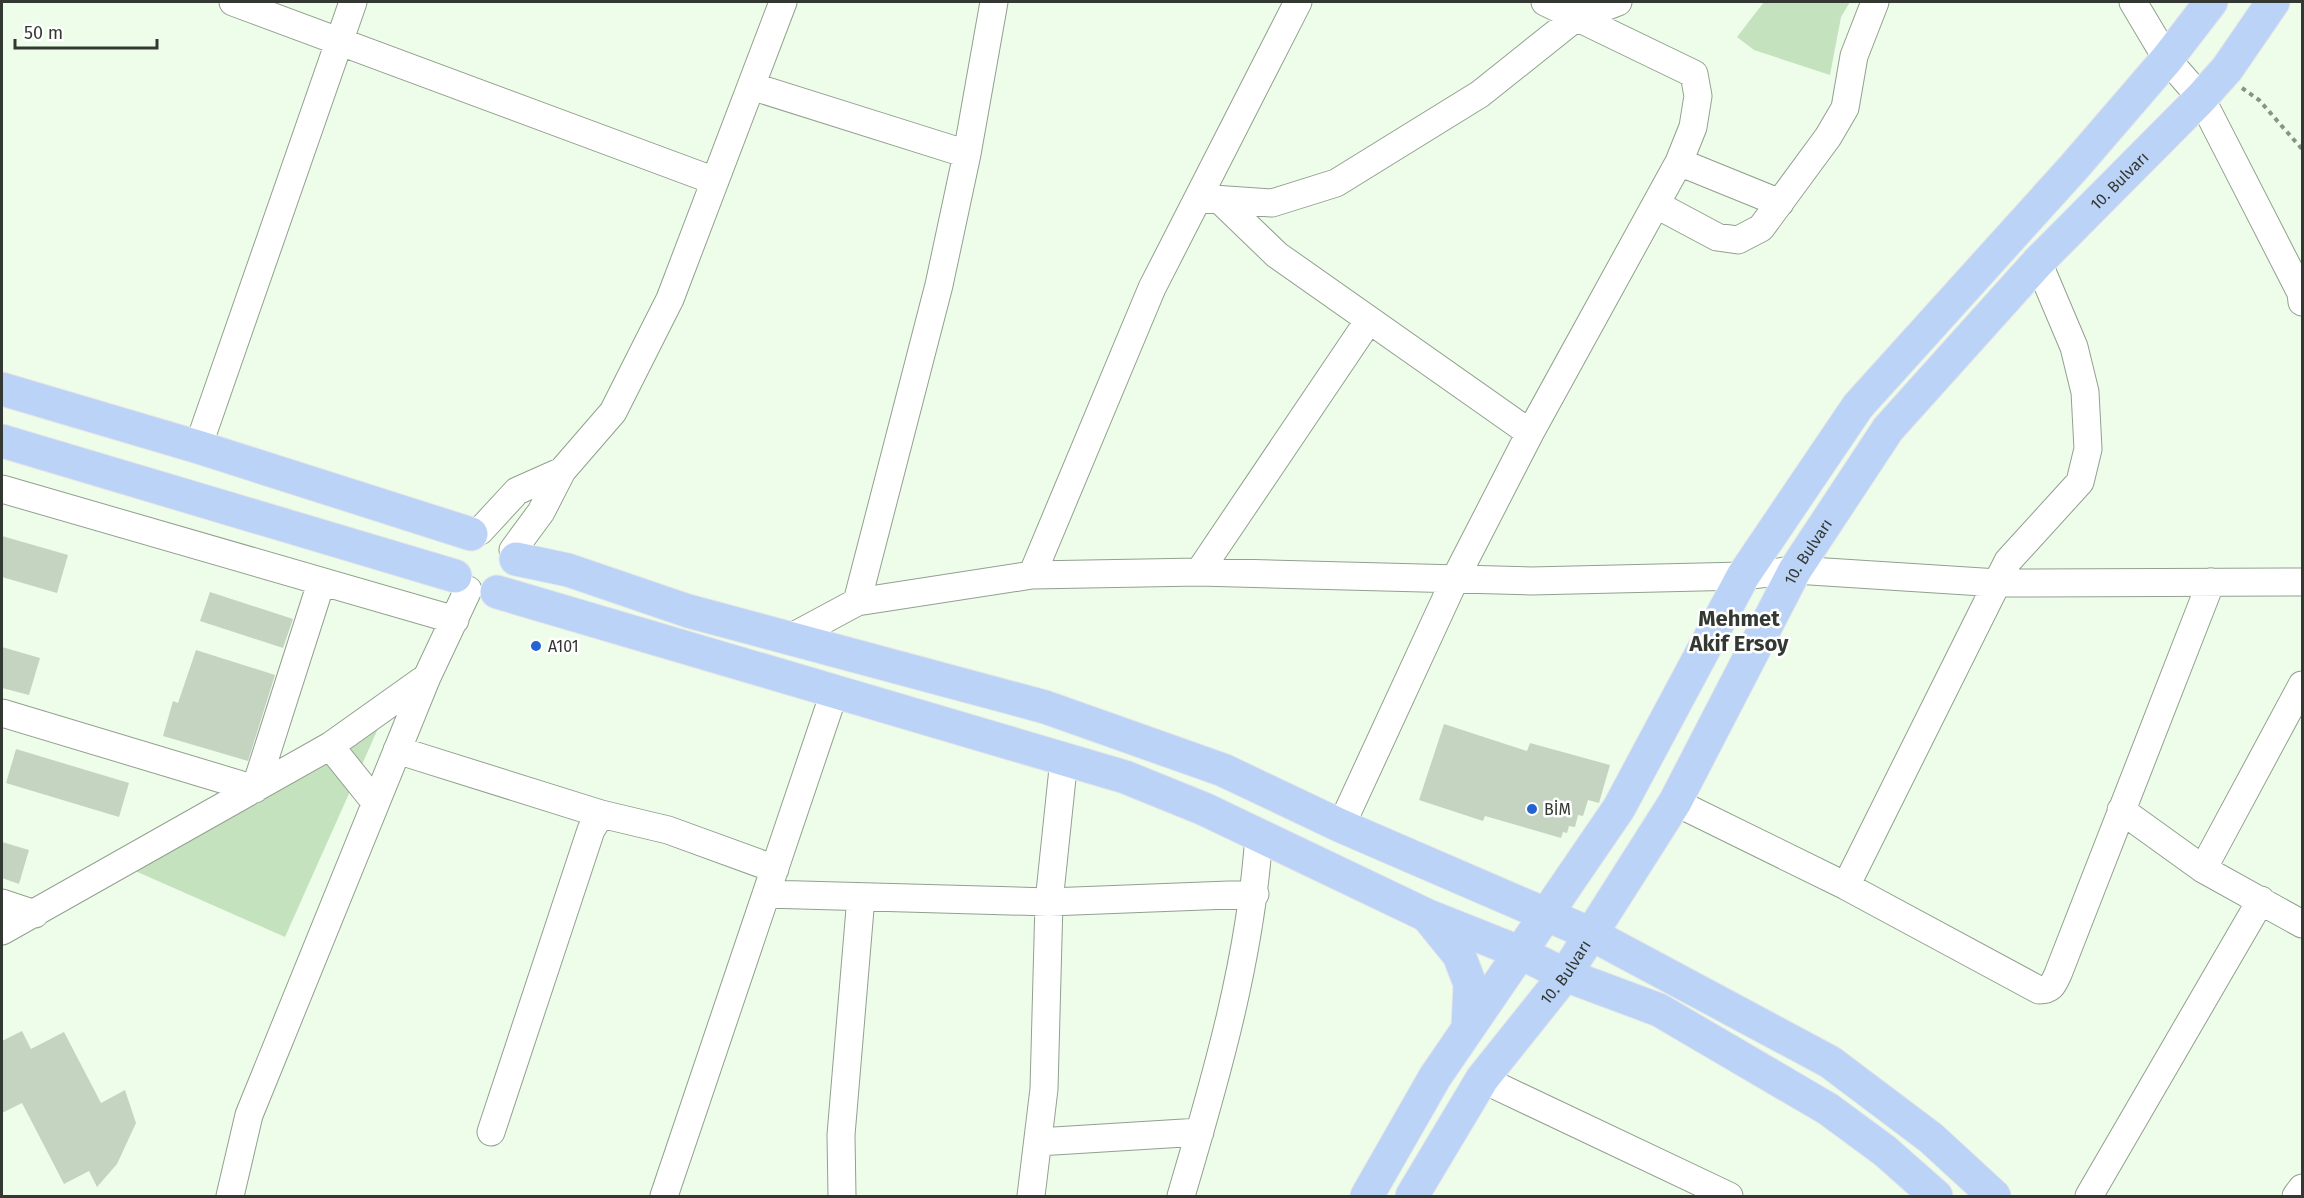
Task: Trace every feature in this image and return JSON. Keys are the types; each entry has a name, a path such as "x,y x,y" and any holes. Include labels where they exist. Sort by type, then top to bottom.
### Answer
{"main road":[{"path":"1367,1197 1435,1077 1619,808 1743,576 1858,406 2167,59 2211,2"},
{"name":"10. Bulvarı","path":"1412,1197 1482,1079 1505,1046 1565,975 1675,802 1795,570 1887,429 2038,262 2201,98 2227,69 2273,2"},
{"path":"2,389 475,532 500,535 514,555 568,570 688,611 1045,708 1223,770 1341,825 1591,934 1830,1062 1931,1138 1994,1197"},
{"path":"2,441 473,586 1125,777 1259,834 1426,915 1519,952 1565,975 1659,1010 1828,1108 1885,1151 1935,1196"},
{"path":"473,586 452,566 456,547 475,532"},
{"path":"473,586 511,579 514,555"},
{"path":"1426,915 1459,955 1470,984 1467,1028"},
{"path":"1505,1046 1556,1008 1585,1001 1659,1010"}],"street":[{"path":"233,2 715,181"},
{"path":"198,447 353,2"},
{"path":"514,555 541,512 562,471 613,412 670,299 783,2"},
{"path":"857,602 939,285 967,154 994,2"},
{"path":"1032,575 1152,288 1209,200 1298,2"},
{"path":"1341,825 1455,579 1530,433 1657,206 1693,127 1698,96 1694,74 1545,2"},
{"path":"1209,200 1272,203 1335,183 1480,94 1577,17 1618,2"},
{"path":"1657,206 1717,237 1738,240 1761,228 1828,137 1845,108 1854,56 1875,2"},
{"path":"2133,2 2167,59 2201,98 2301,293 2302,302"},
{"path":"751,86 967,154"},
{"path":"1679,162 1780,203"},
{"path":"1209,200 1277,255 1530,433"},
{"path":"1846,886 2008,561 2080,482 2088,449 2085,392 2074,347 2038,262"},
{"path":"1199,572 1369,320"},
{"path":"475,532 517,491 562,471"},
{"path":"2,489 455,620"},
{"path":"790,638 857,602 1032,575 1199,572 1531,581 1743,576 1795,570 1998,583 2302,582"},
{"path":"1675,802 1846,886 2033,987 2047,990 2053,986 2058,974 2211,582"},
{"path":"255,789 321,583"},
{"path":"230,1197 249,1115 427,678 473,586"},
{"path":"2,931 330,746 427,678"},
{"path":"2204,869 2302,685"},
{"path":"664,1197 834,693"},
{"path":"2,712 255,789"},
{"path":"330,746 375,802"},
{"path":"397,750 601,814 668,830 775,869"},
{"path":"1031,1197 1044,1089 1049,902 1064,759"},
{"path":"2121,810 2204,869 2302,924"},
{"path":"490,1132 591,830 601,814"},
{"path":"1181,1197 1239,978 1255,894 1259,834"},
{"path":"766,894 1049,902 1255,894"},
{"path":"842,1197 842,1124 861,897"},
{"path":"2090,1196 2261,900"},
{"path":"2,903 35,914"},
{"path":"1482,1079 1729,1197"},
{"path":"1038,1142 1200,1132"},
{"path":"2296,1197 2302,1188"}],"path":[{"path":"2227,69 2241,86 2259,100 2302,149"}],"green space":[{"path":"1764,2 1850,2 1841,17 1830,75 1754,50 1737,37"},
{"path":"385,713 285,937 133,870"}],"building":[{"path":"2,536 68,555 57,593 2,577"},
{"path":"210,592 293,619 283,648 200,621"},
{"path":"2,647 40,658 29,695 2,688"},
{"path":"196,650 275,675 248,761 163,736 173,701 178,703"},
{"path":"1444,724 1527,751 1530,743 1610,765 1599,803 1588,800 1583,816 1578,815 1575,827 1569,826 1567,833 1563,832 1561,838 1485,816 1483,821 1419,800"},
{"path":"16,749 129,783 119,817 6,783"},
{"path":"2,842 29,850 19,884 2,878"},
{"path":"22,1031 31,1049 64,1032 101,1103 125,1090 136,1123 117,1164 97,1187 89,1171 64,1184 22,1103 2,1113 2,1041"}],"place":[{"name":"A101","path":"536,646"},
{"name":"BİM","path":"1532,809"}],"district":[{"name":"Mehmet Akif Ersoy","path":"1739,630"}]}
